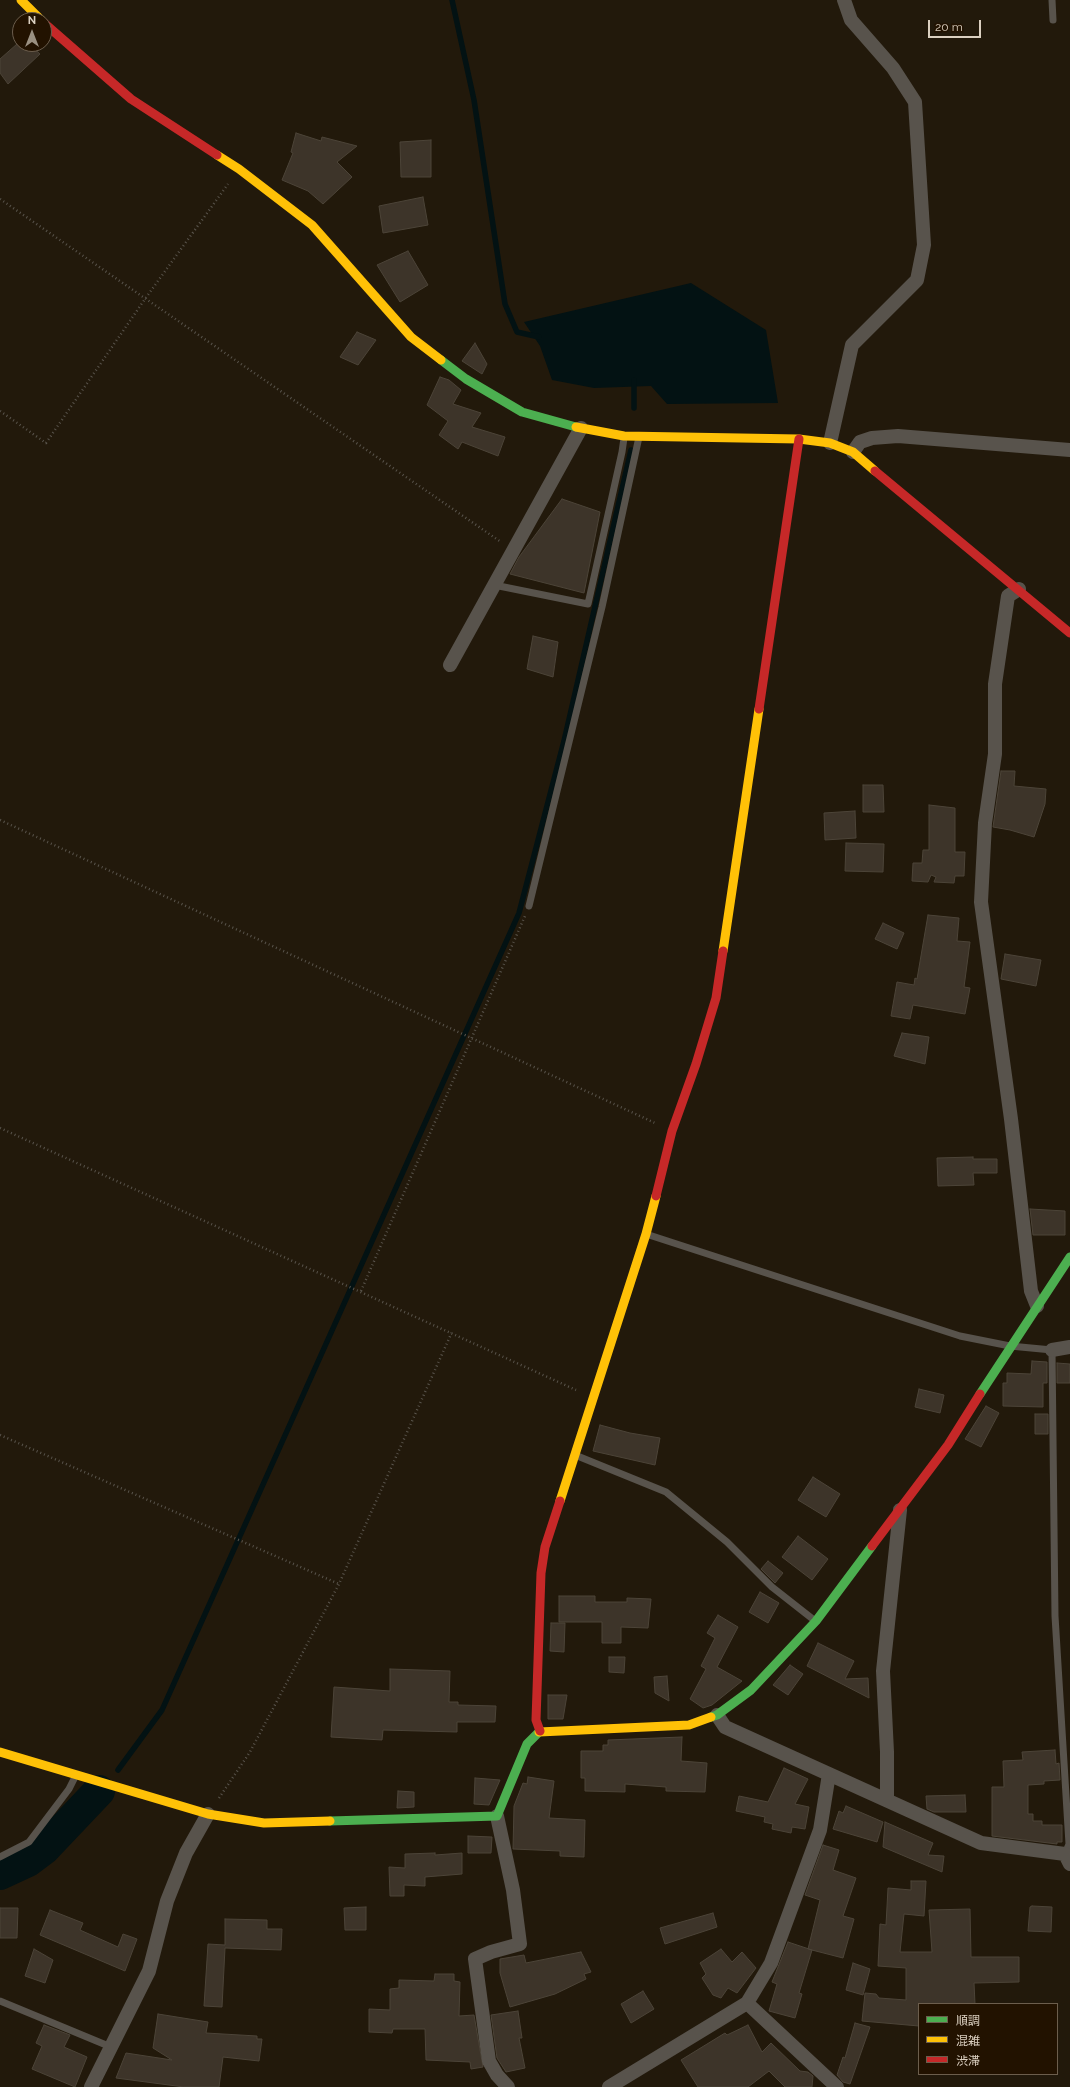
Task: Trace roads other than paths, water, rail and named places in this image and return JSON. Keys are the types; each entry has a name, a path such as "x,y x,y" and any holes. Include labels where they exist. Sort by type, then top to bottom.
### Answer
{"street":[{"path":"20,0 33,12"},
{"path":"830,443 852,345 917,280 924,245 916,102 893,68 851,20 844,0"},
{"path":"52,30 131,99 162,121 239,169 312,224 411,337 466,379 522,412 581,428 624,436 800,439 830,443 853,452 1070,632"},
{"path":"450,665 581,428"},
{"path":"853,452 860,442 872,438 898,436 1070,450"},
{"path":"540,1731 536,1720 541,1573 545,1547 646,1234 672,1131 696,1064 716,998 800,439"},
{"path":"1019,589 1008,596 995,684 995,754 985,823 981,902 1011,1119 1031,1291 1037,1306"},
{"path":"508,2087 497,2075 488,2061 475,1959 491,1952 520,1944 513,1890 497,1816 527,1744 540,1731 689,1725 717,1715 751,1690 816,1621 948,1445 1010,1346 1070,1257"},
{"path":"1052,1350 1070,1347"},
{"path":"887,1800 887,1752 883,1671 900,1510"},
{"path":"717,1715 725,1727 981,1844 1067,1859"},
{"path":"0,1752 208,1814 264,1823 497,1816"},
{"path":"609,2087 747,2003 771,1963 816,1842 820,1830 830,1774"},
{"path":"91,2087 150,1971 167,1901 186,1854 208,1814"},
{"path":"747,2003 837,2087"}],"lane":[{"path":"1052,0 1053,20"},
{"path":"494,585 588,604 622,452 624,436"},
{"path":"529,906 602,607 639,436"},
{"path":"646,1234 960,1336 1010,1346 1052,1350 1055,1616 1069,1844 1067,1859"},
{"path":"575,1455 666,1492 727,1542 772,1587 816,1621"},
{"path":"0,1857 29,1842 69,1789 76,1775"},
{"path":"0,2002 111,2047"}],"waterway":[{"path":"452,0 474,100 505,304 517,332 539,337"},
{"path":"634,380 634,408"},
{"path":"118,1770 162,1710 519,913 564,741 631,450"},
{"path":"0,1874 28,1861 44,1849 99,1791"}]}
